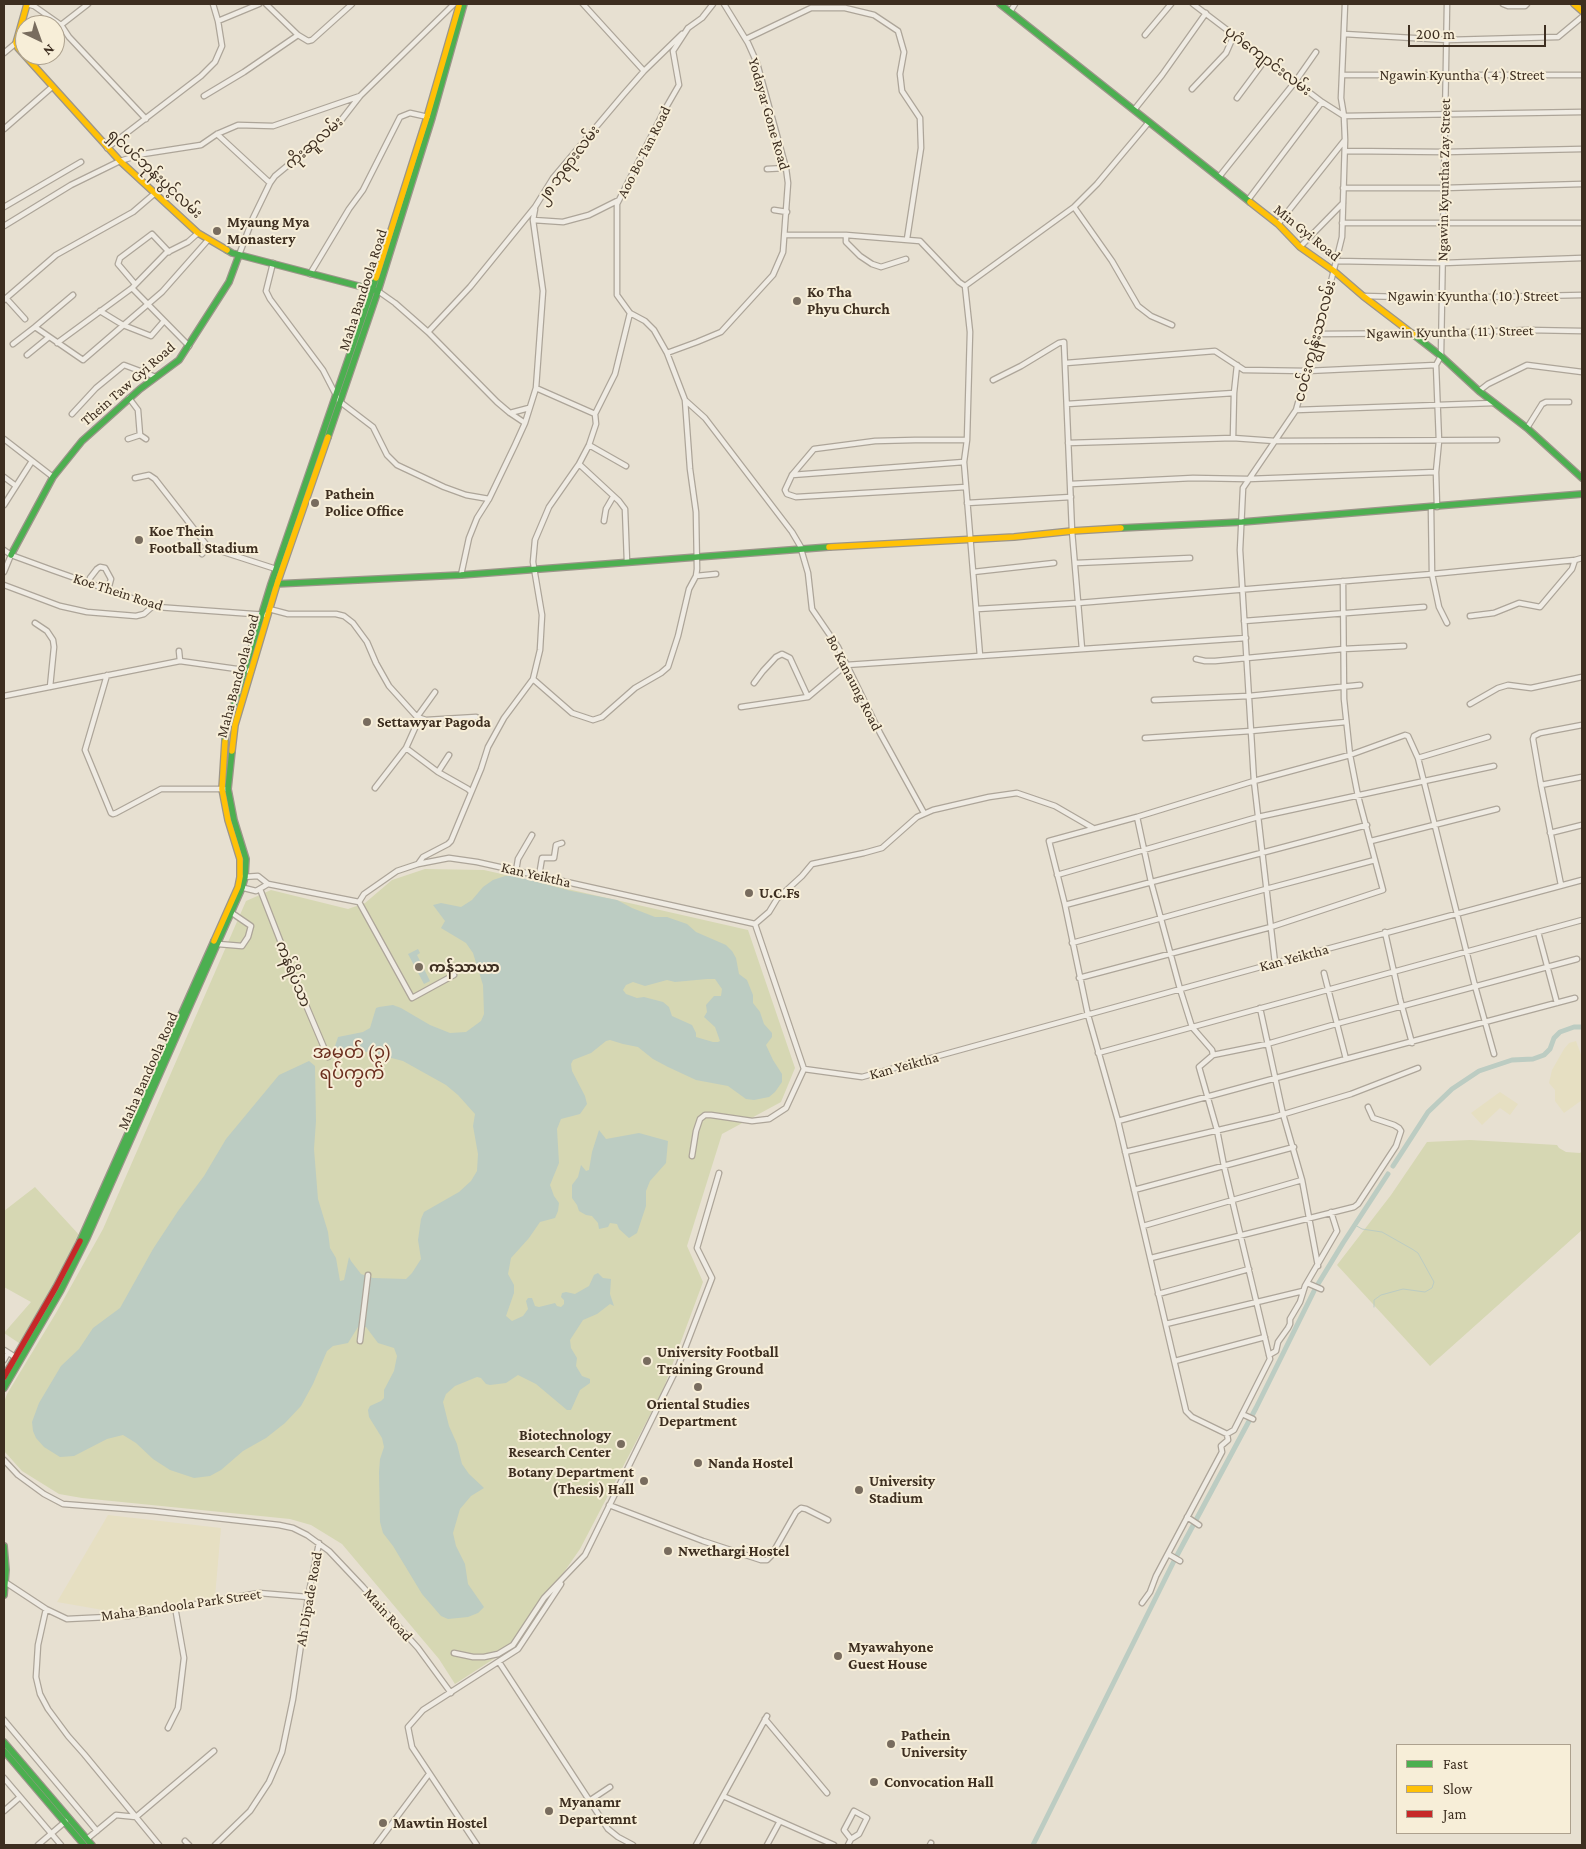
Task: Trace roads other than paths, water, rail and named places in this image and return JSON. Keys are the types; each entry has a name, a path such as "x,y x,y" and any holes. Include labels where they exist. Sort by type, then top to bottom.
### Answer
{"main road":[{"name":"Maha Bandoola Road","path":"4,1388 76,1260 232,913 243,877 246,859 225,789 235,725 248,670 274,584 375,291 430,118 462,4"},
{"name":"Min Gyi Road","path":"1000,4 1278,224 1300,247 1334,271 1408,332 1441,356 1479,391 1527,428 1582,478"},
{"path":"1574,4 1582,10"},
{"name":"ရှင်ပင်ဘုန်းပွင့်လမ်း","path":"32,65 120,161 154,194 208,240 239,255 375,291"},
{"name":"Thein Taw Gyi Road","path":"11,555 53,477 82,440 129,398 179,360 229,282 239,255"},
{"name":"Maha Bandoola Road","path":"266,613 276,569 338,398"},
{"path":"274,584 462,575 802,549 1242,522 1582,494"},
{"name":"Maha Bandoola Road","path":"4,1376 56,1287 82,1237 240,887"},
{"path":"4,1546 6,1562 4,1595"},
{"path":"4,1742 67,1820"},
{"path":"4,1751 86,1842 92,1845"}],"street":[{"path":"27,4 34,6 47,15"},
{"path":"65,22 88,4"},
{"path":"107,148 201,76 215,62 222,46 213,4"},
{"path":"218,21 258,4"},
{"path":"266,4 298,36 308,41 312,40 352,4"},
{"name":"ကိုးဆူလမ်း","path":"239,255 253,218 275,176 339,123 360,96 454,4"},
{"path":"583,4 644,71"},
{"name":"၂၈ ဘုရားလမ်း","path":"428,332 470,287 535,207 553,178 644,71 688,28 702,18 713,4"},
{"name":"Yodayar Gone Road","path":"667,353 720,332 773,274 784,252 788,184 786,168 759,73 746,39 724,4"},
{"path":"1010,12 1015,4"},
{"path":"1145,35 1171,4"},
{"name":"ပုဂံကျောင်းလမ်း","path":"1193,4 1295,82 1344,116"},
{"name":"ငဝင်းကျွန်းသာလမ်း","path":"1275,962 1254,781 1240,550 1243,488 1296,410 1318,334 1342,237 1345,140 1341,98 1345,4"},
{"name":"Ngawin Kyuntha Zay Street","path":"1441,356 1447,4"},
{"path":"1503,4 1508,6 1525,6 1527,4"},
{"path":"746,39 811,8 845,8 874,14 898,31 904,52 900,74 902,91 920,118 921,148 907,239"},
{"path":"1134,110 1162,75 1206,13"},
{"path":"1344,34 1447,40 1558,36 1582,17"},
{"name":"Aoo Bo Tan Road","path":"667,353 654,330 645,320 630,313 617,295 618,204 679,85 673,51 688,28"},
{"path":"65,30 146,118"},
{"path":"1192,89 1226,53 1234,35"},
{"path":"204,96 298,36"},
{"path":"4,53 15,44"},
{"path":"1218,176 1295,82 1316,52"},
{"path":"1237,98 1266,59"},
{"name":"Ngawin Kyuntha ( 4 ) Street","path":"1342,75 1582,75"},
{"path":"4,129 52,88"},
{"path":"4,226 71,185 120,161 143,154 201,145 218,134 238,125 273,126 360,96"},
{"path":"1248,200 1322,102"},
{"path":"1344,116 1582,112"},
{"path":"310,274 349,209 363,190 400,117 410,113 430,118"},
{"path":"965,286 1074,207 1098,184 1149,122"},
{"path":"218,134 270,183"},
{"path":"1278,224 1345,140"},
{"path":"1344,151 1444,152 1582,149"},
{"path":"4,205 81,162"},
{"path":"767,169 786,168"},
{"path":"1343,188 1444,188 1582,184"},
{"path":"25,319 5,299 56,255 134,212 154,194"},
{"path":"533,220 563,222 589,215 619,200"},
{"path":"1300,247 1343,202"},
{"path":"462,575 469,538 477,518 489,499 525,423 536,388 542,291 533,220 535,207"},
{"path":"1074,207 1112,261 1138,306 1151,316 1172,325"},
{"path":"774,210 787,212"},
{"path":"1342,223 1582,223"},
{"path":"56,343 134,286 160,258 188,242 198,233"},
{"path":"169,252 152,234 120,258 118,264 147,305 189,346"},
{"path":"785,235 846,235 920,241 965,286"},
{"path":"846,235 846,242 860,256 872,264 881,267 906,259"},
{"path":"35,327 83,360 162,292 208,240"},
{"path":"1336,261 1443,262 1582,258"},
{"path":"274,263 266,291 286,322 323,370 338,398 373,427 386,455 397,465 444,487 466,495 489,499"},
{"path":"965,286 970,332 967,440 964,462 980,656"},
{"path":"375,291 395,303 428,332 510,414 525,423"},
{"path":"13,344 72,295"},
{"name":"Ngawin Kyuntha ( 10 ) Street","path":"1363,296 1442,298 1582,295"},
{"path":"100,311 123,325 151,336 164,321"},
{"path":"418,864 423,857 451,841 481,769 488,747 504,718 533,679 540,650 542,615 534,568 535,540 549,507 579,464 590,444 596,424 595,414 615,374 630,313"},
{"name":"Ngawin Kyuntha ( 11 ) Street","path":"1318,334 1528,330 1582,331"},
{"path":"27,355 49,337"},
{"path":"993,380 1064,342 1072,531 1082,649"},
{"path":"1066,364 1215,351 1244,370 1307,371 1436,365"},
{"name":"Bo Kanaung Road","path":"667,353 686,400 706,418 792,532 802,549 808,574 812,609 838,647 880,733 924,813"},
{"path":"1441,356 1436,365 1439,441 1434,507 1432,574 1439,607 1447,623"},
{"path":"72,414 96,388 124,365 156,377"},
{"path":"1233,438 1237,365"},
{"path":"1479,391 1488,384 1527,365 1582,372"},
{"path":"536,388 595,414"},
{"path":"1068,404 1234,393"},
{"path":"129,398 138,410 140,435"},
{"path":"533,679 572,713 593,720 602,717 635,688 661,673 668,666 678,636 689,589 696,576 696,512 690,469 686,400"},
{"path":"1527,428 1542,404 1546,402 1569,402"},
{"path":"1296,410 1494,403"},
{"path":"510,414 529,408"},
{"path":"140,435 146,439"},
{"path":"128,439 140,435"},
{"path":"4,438 53,477"},
{"path":"1068,443 1233,438 1274,441 1497,440"},
{"path":"966,487 796,497 787,494 785,490 792,475 814,448 875,441 967,440"},
{"path":"590,444 626,466"},
{"path":"4,505 32,461"},
{"path":"792,475 964,462"},
{"path":"579,464 619,501 625,509 627,562"},
{"path":"1071,484 1193,478 1248,479 1436,472"},
{"path":"135,478 149,476 155,479 208,547 276,569"},
{"path":"4,477 16,486"},
{"path":"604,521 606,509 613,496"},
{"path":"967,503 1071,497"},
{"path":"202,554 208,547"},
{"name":"Koe Thein Road","path":"4,550 11,555 153,606 288,614 336,614 344,616 353,623 367,642 376,664 389,686 417,717"},
{"path":"4,572 11,555"},
{"path":"1076,563 1190,558"},
{"path":"977,609 1078,603 1432,574 1582,558"},
{"path":"1470,616 1494,613 1519,603 1540,607 1572,569 1575,560"},
{"path":"973,572 1054,564"},
{"path":"88,583 97,569 100,567 106,568 111,579 108,590"},
{"path":"696,576 716,574"},
{"path":"1079,978 1271,927 1382,890 1367,824 1358,796 1350,755 1344,687 1343,581"},
{"path":"4,585 60,606 87,612 136,616 144,614 153,606"},
{"path":"1244,621 1424,607"},
{"path":"35,624 47,630 53,640 50,687"},
{"path":"741,707 808,697 846,665 1246,638"},
{"path":"1196,658 1205,661 1343,649 1404,646"},
{"path":"179,651 180,661"},
{"path":"754,683 763,670 776,657 782,654 790,658 808,697"},
{"path":"4,696 180,661 248,670"},
{"path":"107,675 85,750 112,814 161,789 225,789"},
{"path":"1470,704 1498,688 1508,685 1531,688 1582,677"},
{"path":"1154,700 1249,696 1360,685"},
{"path":"375,788 406,748 415,728 417,717 435,692"},
{"path":"417,717 426,720 476,717"},
{"path":"1145,738 1346,722"},
{"path":"1560,886 1533,739 1534,736 1540,733 1582,725"},
{"path":"1227,1434 1188,1414 1118,1121 1079,978 1065,905 1049,841 1350,755 1405,735 1410,739 1418,758 1466,951 1494,1054"},
{"path":"1418,758 1488,737"},
{"path":"406,748 438,772 471,792"},
{"path":"438,772 449,755"},
{"path":"1057,875 1258,817 1494,766"},
{"path":"1542,785 1582,777"},
{"path":"692,1156 700,1119 711,1115 752,1121 769,1119 786,1108 804,1069 755,924 812,864 864,854 882,848 924,813 988,797 1017,793 1055,806 1093,828"},
{"path":"1371,841 1498,809"},
{"path":"1137,817 1151,882 1192,1027 1212,1050 1213,1055"},
{"path":"1065,905 1367,824"},
{"path":"1550,832 1582,825"},
{"path":"516,871 518,859 532,835"},
{"path":"551,840 556,845"},
{"path":"556,845 562,843"},
{"path":"539,876 542,858 554,858 556,845"},
{"path":"436,850 439,859"},
{"name":"Kan Yeiktha","path":"359,902 364,894 397,871 418,864 449,858 476,862 755,924"},
{"path":"1072,943 1266,888 1375,860"},
{"path":"243,877 258,876 268,884 359,902 412,998 454,975"},
{"name":"Kan Yeiktha","path":"804,1069 862,1077 1275,962 1582,880"},
{"path":"240,887 250,891 260,889 268,884"},
{"name":"ကန်ရိပ်သာ","path":"260,889 328,1057"},
{"path":"218,944 242,946 248,937 252,926 232,913"},
{"path":"1098,1053 1582,920"},
{"path":"1385,932 1412,1043"},
{"path":"1538,932 1557,1003"},
{"path":"1227,1434 1234,1430 1244,1415 1270,1359 1217,1130 1200,1067 1213,1055 1267,1044 1577,959"},
{"path":"1324,973 1346,1058"},
{"path":"1118,1121 1208,1098 1346,1058 1412,1043 1575,998"},
{"path":"1260,1008 1283,1114 1302,1180 1318,1266"},
{"path":"1125,1152 1283,1114 1368,1088 1418,1068"},
{"path":"1151,1258 1354,1207 1358,1204 1389,1157 1402,1131 1399,1128 1373,1118 1368,1107"},
{"path":"1134,1190 1294,1147"},
{"path":"454,1653 484,1657 498,1654 513,1645 544,1598 584,1555 679,1364 712,1278 697,1248 719,1173"},
{"path":"1143,1226 1302,1180"},
{"path":"1269,1356 1276,1351 1278,1342 1290,1324 1290,1319 1300,1302 1303,1291 1309,1284 1337,1231 1331,1212"},
{"path":"1158,1294 1249,1269"},
{"path":"360,1341 368,1275"},
{"path":"1309,1284 1321,1289"},
{"path":"1166,1324 1303,1291"},
{"path":"1175,1362 1265,1337"},
{"path":"4,1360 6,1351 15,1357"},
{"path":"1244,1415 1253,1419"},
{"path":"1142,1602 1150,1592 1156,1576 1170,1555 1189,1519 1222,1452 1221,1446 1228,1440 1227,1434"},
{"name":"Ah Dipade Road","path":"4,1460 18,1475 63,1504 153,1511 279,1525 293,1528 319,1543 282,1752 269,1782 250,1811 215,1845"},
{"path":"610,1505 703,1541 760,1560 767,1560 772,1556 796,1512 801,1508 828,1520"},
{"path":"1189,1519 1199,1525"},
{"name":"Main Road","path":"319,1543 355,1578 418,1648 450,1693"},
{"path":"1170,1555 1180,1561"},
{"path":"477,1845 412,1747 408,1727 424,1710 518,1649 568,1574"},
{"name":"Maha Bandoola Park Street","path":"5,1582 46,1609 68,1619 128,1616 258,1593 308,1597"},
{"path":"168,1728 178,1708 184,1658 175,1607"},
{"path":"46,1609 38,1645 36,1678 40,1694 48,1709 68,1736 159,1845"},
{"path":"498,1662 608,1830 633,1845"},
{"path":"696,1845 766,1718 827,1793"},
{"path":"4,1720 97,1831"},
{"path":"86,1842 116,1815 136,1817 214,1751"},
{"path":"376,1845 429,1774"},
{"path":"4,1778 61,1845"},
{"path":"589,1801 610,1787"},
{"path":"723,1796 834,1845"},
{"path":"4,1811 20,1797"},
{"path":"848,1845 858,1834 867,1818 854,1811 844,1830 851,1840"},
{"path":"38,1845 67,1820"},
{"path":"767,1845 780,1821"}],"waterway":[{"path":"1393,1166 1428,1112 1452,1089 1479,1071 1512,1060 1533,1059 1544,1055 1560,1032 1574,1027 1582,1027"},
{"path":"1033,1845 1174,1561 1256,1408 1315,1289 1388,1174"},
{"path":"1355,1225 1362,1229 1382,1232 1418,1253 1434,1282 1432,1288 1425,1292 1403,1289 1381,1295 1374,1300 1374,1307"}],"place":[{"name":"Myaung Mya Monastery","path":"217,231"},
{"name":"Ko Tha Phyu Church","path":"797,301"},
{"name":"Pathein Police Office","path":"315,503"},
{"name":"Koe Thein Football Stadium","path":"139,540"},
{"name":"Settawyar Pagoda","path":"367,722"},
{"name":"U.C.Fs","path":"749,893"},
{"name":"ကန်သာယာ","path":"419,967"},
{"name":"University Football Training Ground","path":"647,1361"},
{"name":"Oriental Studies Department","path":"698,1387"},
{"name":"Biotechnology Research Center","path":"621,1444"},
{"name":"Nanda Hostel","path":"698,1463"},
{"name":"Botany Department (Thesis) Hall","path":"644,1481"},
{"name":"University Stadium","path":"859,1490"},
{"name":"Nwethargi Hostel","path":"668,1551"},
{"name":"Myawahyone Guest House","path":"838,1656"},
{"name":"Pathein University","path":"891,1744"},
{"name":"Convocation Hall","path":"874,1782"},
{"name":"Myanamr Departemnt","path":"549,1811"},
{"name":"Mawtin Hostel","path":"383,1823"}],"district":[{"name":"အမှတ် (၃) ရပ်ကွက်","path":"352,1062"}]}
